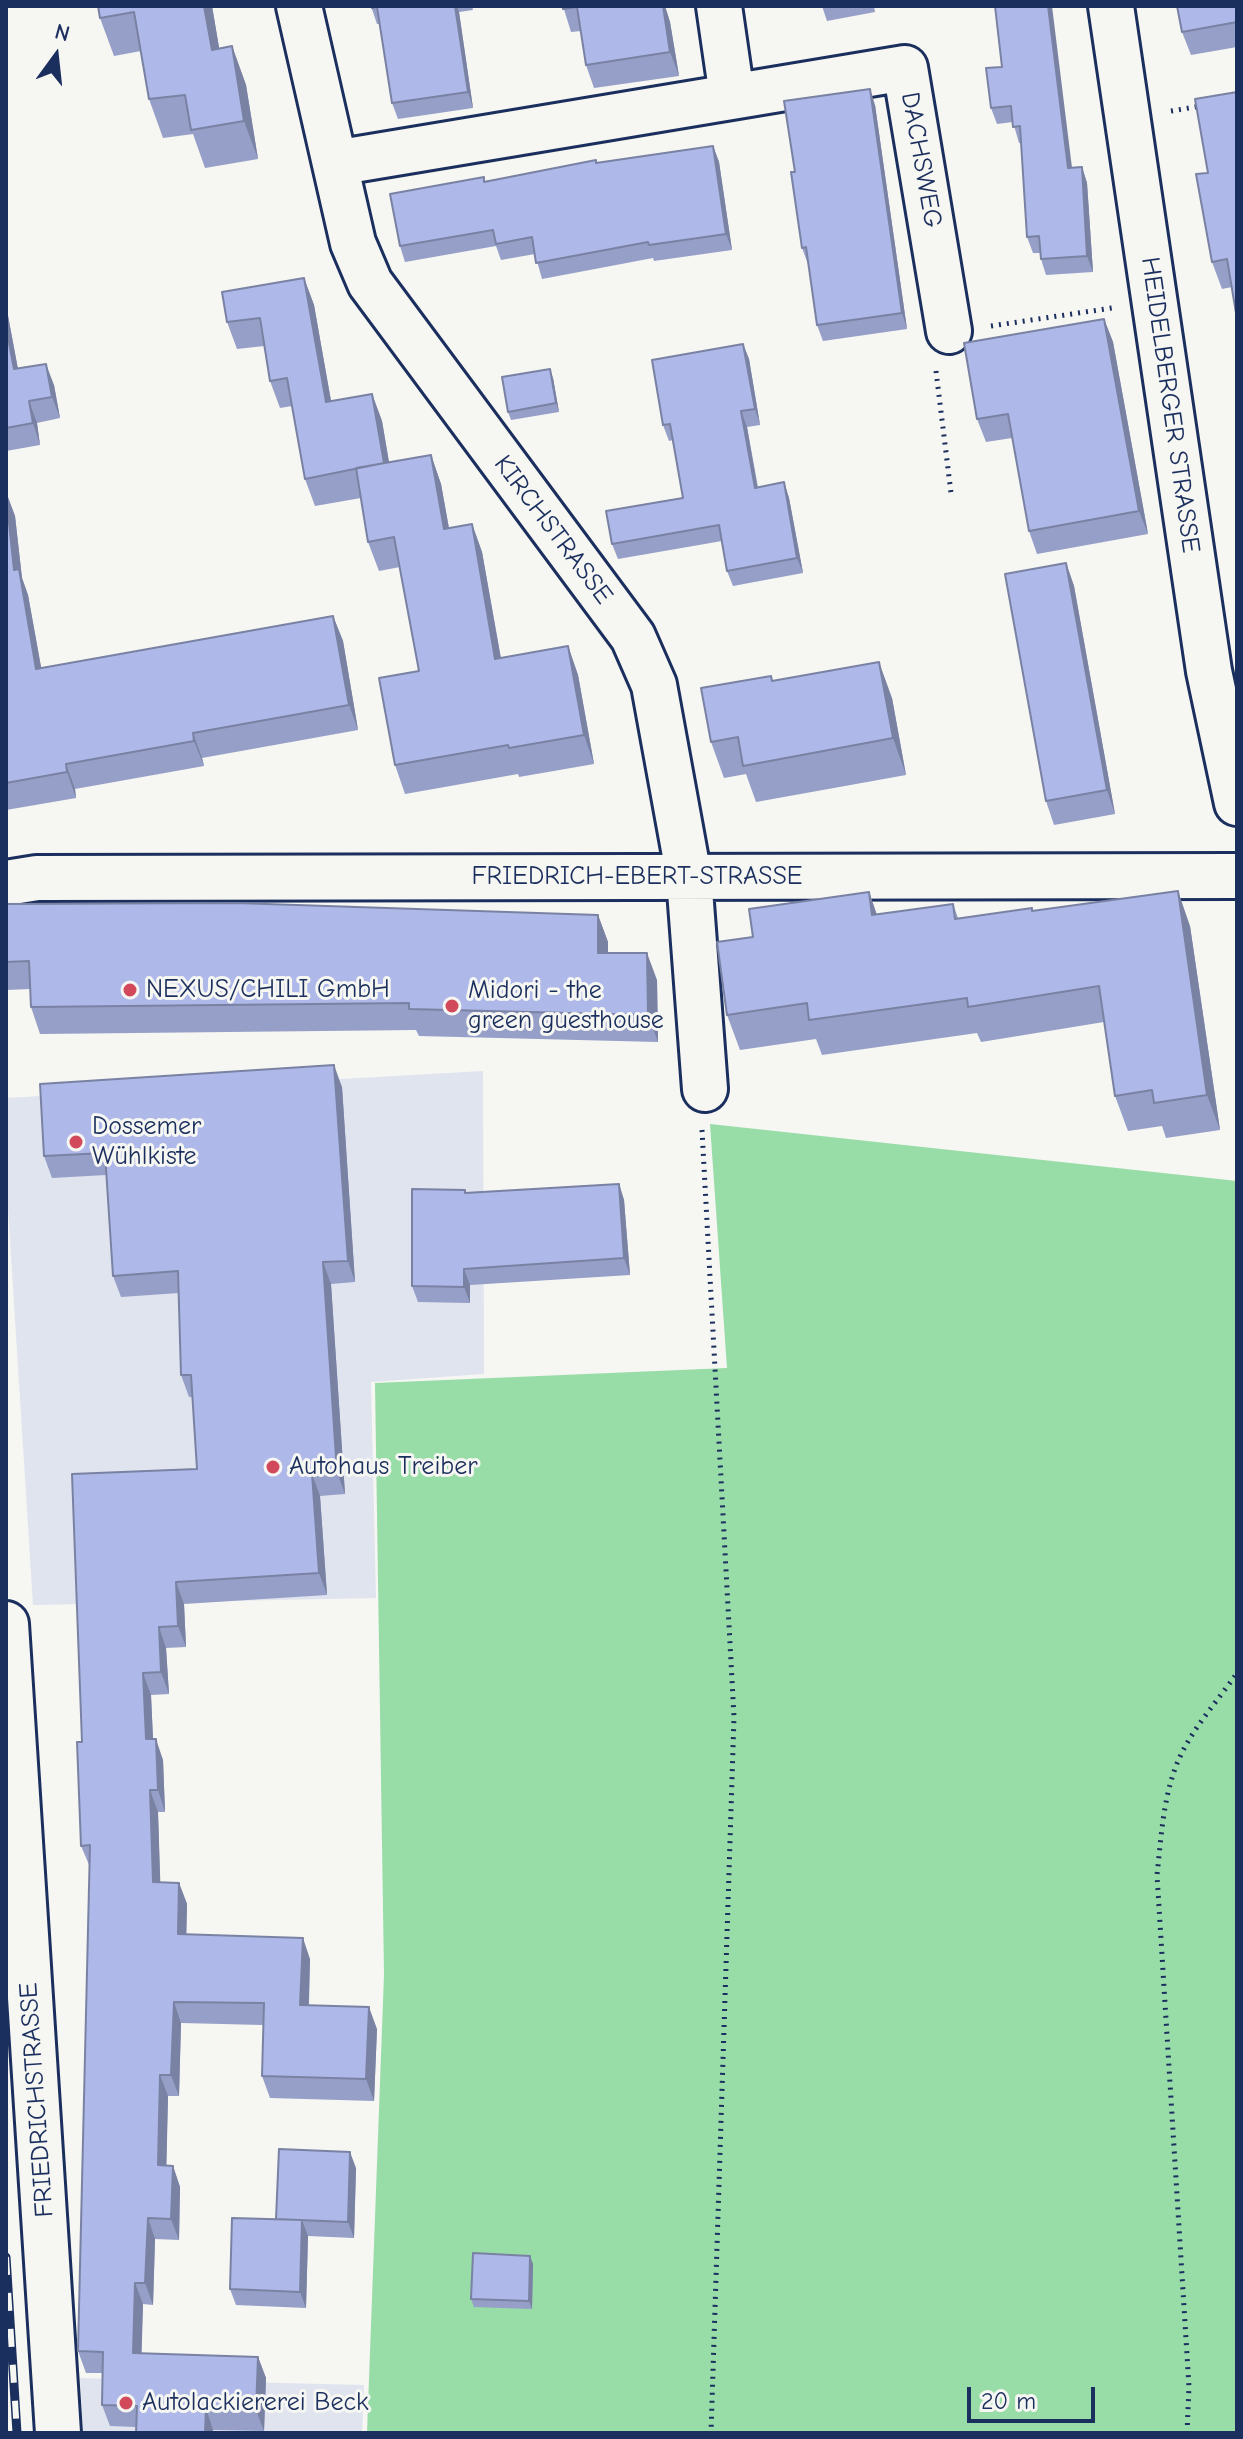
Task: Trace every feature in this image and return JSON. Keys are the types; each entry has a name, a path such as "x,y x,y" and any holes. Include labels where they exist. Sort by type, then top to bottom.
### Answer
{"street":[{"name":"KIRCHSTRASSE","path":"299,6 353,243 370,283 633,637 654,685 689,877 705,1089"},
{"path":"719,6 732,96"},
{"name":"HEIDELBERGER STRASSE","path":"1111,6 1209,671 1237,803"},
{"name":"DACHSWEG","path":"335,163 905,68 949,331"},
{"name":"FRIEDRICH-EBERT-STRASSE","path":"16,877 1237,876"},
{"name":"FRIEDRICHSTRASSE","path":"6,1624 58,2433"}],"path":[{"path":"1128,118 1206,105"},
{"path":"951,493 935,362 949,331 1074,315"},
{"path":"705,1089 701,1120 734,1717 711,2433"},
{"path":"1187,2433 1189,2387 1157,1875 1163,1820 1176,1765 1237,1673"}],"shaded area":[{"path":"483,1071 484,1374 371,1382 376,1598 33,1605 6,1177 6,1098"},
{"path":"80,2378 364,2385 362,2433 83,2433"}],"green space":[{"path":"710,1124 1237,1181 1237,2433 367,2433 384,1975 375,1383 727,1368"}],"building":[{"path":"98,6 204,6 212,50 232,46 244,121 191,130 185,95 149,99 134,12 100,18"},
{"path":"371,6 455,6 468,92 392,103 377,7"},
{"path":"563,6 663,6 670,52 586,65 577,7 563,9"},
{"path":"995,6 1048,6 1068,168 1082,167 1087,256 1041,259 1039,236 1027,237 1020,126 1013,127 1011,106 991,108 986,68 1002,67"},
{"path":"1177,6 1237,6 1237,22 1182,32"},
{"path":"870,89 902,313 817,325 806,247 802,248 784,101"},
{"path":"1237,92 1237,319 1227,259 1212,262 1196,174 1208,173 1195,99"},
{"path":"713,146 726,234 649,245 648,242 536,263 532,237 496,244 493,230 400,246 390,194 484,177 484,182 596,160 596,163"},
{"path":"304,278 326,402 372,394 384,463 305,479 287,378 270,381 260,318 227,322 222,292"},
{"path":"1104,319 1139,511 1029,531 1008,414 977,419 964,343"},
{"path":"6,327 14,369 46,364 52,397 29,401 33,423 6,428"},
{"path":"743,344 755,409 741,411 755,488 784,482 797,558 727,571 719,525 612,544 606,511 683,498 670,424 663,425 652,360"},
{"path":"550,369 556,403 508,412 502,377"},
{"path":"431,455 444,529 472,524 495,659 568,646 584,735 395,765 379,678 419,671 394,537 368,542 356,468"},
{"path":"6,495 14,570 19,569 36,669 333,616 349,705 193,733 194,741 66,764 67,772 6,783"},
{"path":"1066,563 1107,790 1046,801 1005,574"},
{"path":"879,662 893,738 743,766 738,737 711,742 701,688 771,676 772,681"},
{"path":"1178,891 1207,1095 1154,1103 1152,1090 1115,1096 1099,986 968,1007 967,998 809,1020 807,1003 727,1015 717,942 753,937 749,909 869,892 872,915 953,904 955,919"},
{"path":"236,903 598,915 598,953 647,953 648,1015 409,1009 409,1003 31,1007 29,961 6,962 6,904"},
{"path":"334,1065 348,1261 323,1262 337,1472 312,1474 319,1573 176,1582 178,1626 159,1627 161,1672 143,1673 146,1739 156,1739 158,1790 150,1790 153,1882 179,1883 178,1934 303,1938 300,2005 369,2007 366,2079 262,2076 264,2003 174,2002 171,2075 160,2075 158,2165 173,2166 171,2219 148,2218 145,2283 135,2283 133,2353 258,2357 256,2410 206,2408 205,2433 136,2433 137,2406 102,2405 103,2352 78,2351 90,1845 81,1846 77,1742 82,1742 72,1474 197,1469 191,1375 181,1375 178,1271 113,1276 105,1153 44,1156 40,1084"},
{"path":"619,1184 624,1258 464,1269 464,1287 412,1286 412,1189 465,1190 465,1193"},
{"path":"279,2149 350,2152 348,2222 276,2219"},
{"path":"232,2218 302,2220 300,2292 230,2289"},
{"path":"473,2253 530,2256 529,2301 471,2299"}],"railway":[{"path":"6,2257 17,2433"}],"place":[{"name":"NEXUS/CHILI GmbH","path":"130,990"},
{"name":"Midori - the green guesthouse","path":"452,1006"},
{"name":"Dossemer Wühlkiste","path":"76,1142"},
{"name":"Autohaus Treiber","path":"273,1467"},
{"name":"Autolackiererei Beck","path":"126,2403"}]}
